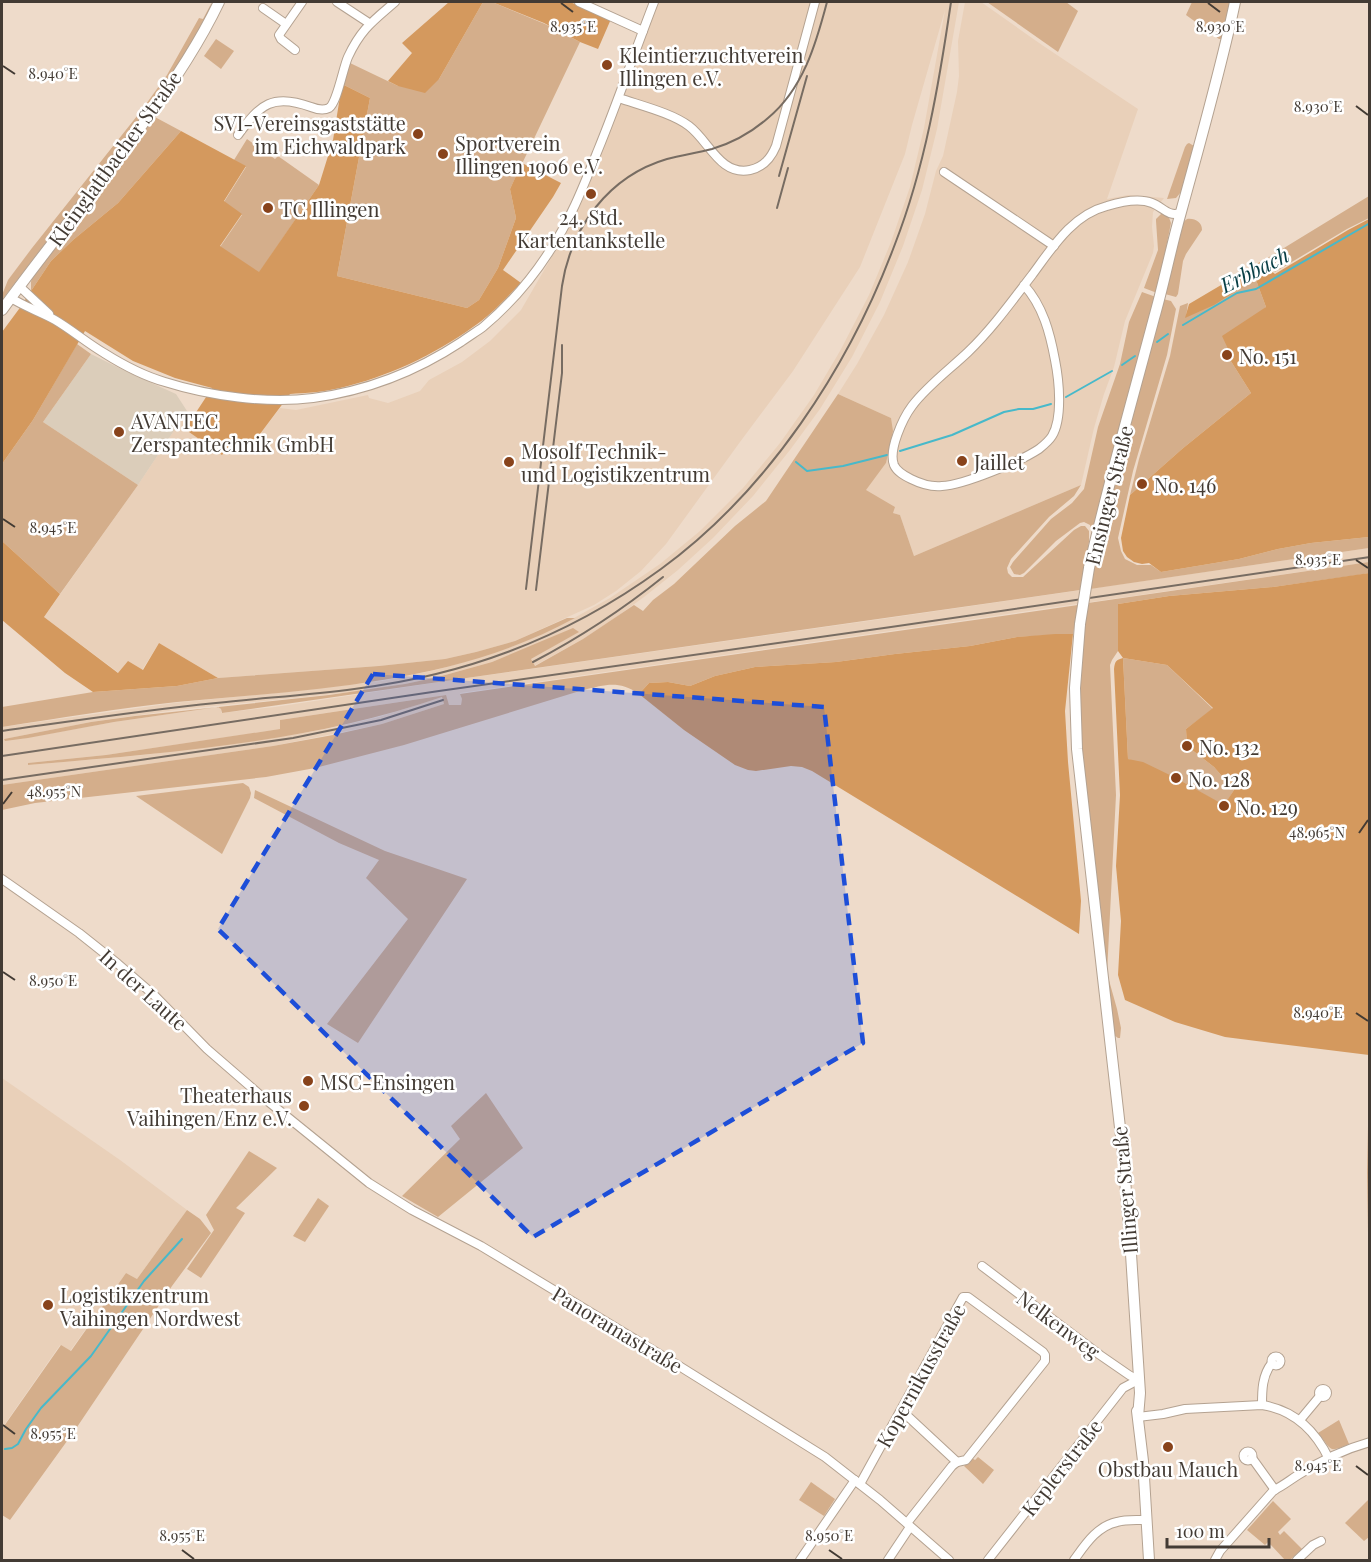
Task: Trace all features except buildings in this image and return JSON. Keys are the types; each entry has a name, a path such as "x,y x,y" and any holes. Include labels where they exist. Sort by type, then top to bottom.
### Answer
{"street":[{"name":"Kleinglattbacher Straße","path":"2,310 168,89 194,49 219,2"},
{"path":"295,50 280,39 279,34 302,2"},
{"path":"337,2 369,23"},
{"path":"238,135 257,111 275,102 288,101 323,110 330,108 335,101 347,59 357,39 369,23 395,2"},
{"path":"579,2 643,31"},
{"path":"19,286 54,319 103,353 138,372 183,387 230,396 269,400 311,398 342,393 379,382 422,365 483,327 519,292 549,253 565,226 586,180 654,2"},
{"path":"619,98 688,125 713,154 733,170 742,172 754,170 763,165 776,146 815,2"},
{"name":"Ensinger Straße","path":"1105,999 1077,748 1076,688 1080,624 1089,568 1180,213 1223,56 1235,2"},
{"path":"263,8 286,24"},
{"path":"944,172 1054,246"},
{"path":"1024,285 1035,298 1052,343 1056,367 1058,420 1051,438 1037,450 962,482 942,486 924,484 908,478 896,468 893,457 901,424 911,407 927,389 977,344 1054,246 1077,222 1097,209 1120,202 1151,202 1161,208 1174,209 1180,213"},
{"path":"10,298 54,319"},
{"name":"In der Laute","path":"2,879 79,933 118,964 155,996 207,1049 279,1109"},
{"name":"Illinger Straße","path":"1105,999 1123,1154 1131,1254 1140,1403 1138,1417 1149,1560"},
{"name":"Panoramastraße","path":"279,1109 369,1183 412,1210 481,1246 815,1451 858,1482 949,1560"},
{"name":"Nelkenweg","path":"982,1266 1100,1355 1138,1380"},
{"name":"Kopernikusstraße","path":"800,1560 858,1482 901,1410 963,1297 968,1297 1043,1352 1045,1360 966,1460 952,1466 908,1525 888,1560"},
{"path":"1262,1406 1262,1385 1272,1363"},
{"name":"Keplerstraße","path":"988,1560 1123,1388 1138,1380"},
{"path":"1300,1420 1320,1396"},
{"path":"1138,1417 1185,1409 1262,1406 1279,1409 1300,1420 1314,1435 1329,1459"},
{"path":"901,1410 957,1462"},
{"path":"1215,1560 1220,1551 1271,1492 1297,1475 1370,1442"},
{"path":"1252,1458 1275,1490"},
{"path":"1074,1560 1102,1528 1116,1522 1146,1520"},
{"path":"1297,1560 1313,1545 1321,1541"}],"highlighted area":[{"path":"373,674 824,707 863,1043 533,1237 218,929"}],"shaded area":[{"path":"212,2 206,18 169,82 72,212 2,300 8,280 141,111 167,75 199,18 203,19"},
{"path":"449,2 483,2 439,79 425,93 388,81 412,53 402,43"},
{"name":"Sportverein Illingen 1906 e.V.","path":"483,2 492,2 545,24 580,42 510,189 516,218 498,268 479,300 467,308 337,276 370,98 342,84 350,63 398,86 439,79"},
{"path":"492,2 570,2 611,19 598,49 544,23"},
{"path":"657,2 959,2 937,129 922,190 903,246 880,302 852,357 820,409 753,496 713,538 644,597 583,639 534,666 531,659 578,632 569,630 492,662 405,684 362,691 175,710 91,722 4,739 20,739 218,707 221,713 275,707 1369,548 1369,562 460,693 461,705 449,705 445,695 280,720 281,729 106,755 28,763 28,765 144,755 272,738 379,717 442,697 444,704 382,724 273,746 2,785 2,727 174,703 382,681 436,670 511,647 565,623 610,598 660,564 700,531 743,488 780,443 814,395 869,295 910,187 924,128 945,10 905,154 860,267 793,371 666,544 641,571 616,591 594,605 515,641 445,659 218,678 159,643 142,670 119,673 44,617 138,485 187,411 195,416 189,423 222,454 231,443 245,454 280,408 296,410 368,395 369,398 388,403 420,391 429,380 462,362 490,341 521,310 568,229 589,184"},
{"path":"965,2 981,2 1138,109 1107,199 1128,195 1164,198 1153,212 1153,253 1125,321 1114,367 1094,428 1081,485 914,556 900,515 893,513 865,490 886,463 891,418 838,394 884,315 908,262 925,214 936,171 943,156 957,92 958,41"},
{"path":"987,2 1066,2 1078,11 1058,52"},
{"path":"1192,2 1232,2 1224,39 1219,39 1186,15"},
{"path":"216,39 234,51 221,69 204,56"},
{"path":"342,84 370,98 337,276 467,308 479,300 498,268 516,218 510,189 522,163 561,183 503,270 521,283 480,322 442,347 410,364 375,378 340,388 290,394 245,454 231,443 222,455 189,432 187,426 212,388 175,378 133,361 85,331 33,420 2,464 2,332 51,261 118,203 181,131 246,166 224,201 242,214 220,246 259,272 319,185 333,140"},
{"path":"153,116 181,131 118,203 51,261 31,291 32,277"},
{"name":"TC Illingen","path":"247,139 275,159 278,156 319,185 259,273 220,247 242,215 224,202 246,167 234,160"},
{"path":"1189,143 1194,146 1194,150 1181,192 1176,198 1167,199 1185,147"},
{"path":"1369,196 1369,218 1275,272 1261,262"},
{"path":"1162,213 1168,215 1171,223 1157,293 1144,288 1158,250 1156,219"},
{"path":"1187,219 1198,221 1202,230 1183,261 1176,297 1165,294 1182,223"},
{"path":"1369,219 1369,537 1311,543 1239,559 1161,572 1149,563 1134,562 1123,551 1121,538 1130,495 1251,393 1227,355 1230,353 1222,336 1266,307 1256,280 1214,305 1185,318 1189,304 1260,262 1275,274"},
{"path":"1256,280 1266,307 1227,355 1251,393 1130,495 1170,356 1180,306 1188,303 1186,317"},
{"path":"1142,292 1156,297 1093,537 1090,525 1080,523 1056,541 1024,573 1014,574 1010,567 1013,562 1051,519 1072,503 1084,489 1098,427 1120,364 1129,322"},
{"path":"1163,299 1171,301 1176,309 1167,355 1133,471 1118,538 1125,559 1137,565 1151,565 1161,572 1239,559 1311,543 1369,537 1369,548 1090,589 1097,552"},
{"path":"77,344 91,354 43,422 138,485 60,594 2,541 2,464 33,420"},
{"path":"91,354 176,394 187,411 138,485 43,422"},
{"path":"838,394 891,418 893,431 886,463 866,490 895,507 893,513 900,515 914,556 1081,485 1074,496 1049,517 1011,559 1007,568 1012,577 1023,577 1074,530 1085,526 1089,531 1089,542 1080,590 222,713 218,707 405,684 492,662 573,628 579,632 531,659 535,666 583,639 634,605 643,611 674,584 735,526 766,501"},
{"path":"2,541 60,594 44,617 118,673 128,661 143,670 159,643 218,678 177,686 93,692 65,673 2,620"},
{"path":"1369,562 1369,573 1358,575 1273,587 1169,596 1118,604 1118,651 1110,665 1116,795 1107,973 1121,1028 1120,1038 1118,1038 1114,1035 1101,944 1079,712 1088,603"},
{"path":"1369,573 1369,1055 1225,1037 1175,1022 1125,1000 1118,975 1121,921 1116,866 1120,795 1114,669 1116,661 1123,658 1118,651 1118,604 1169,596 1273,587","holes":["1123,658 1167,665 1213,708 1186,729 1187,746 1214,767 1234,790 1224,805 1143,762 1128,759"]},
{"path":"1078,605 1073,634 1017,637 970,646 836,662 755,667 715,676 690,686 668,682 649,683 639,694 618,685 605,685 404,745 315,768 266,777 35,803 2,810 2,785 273,746 382,724 444,704 442,697 392,713 341,725 237,744 133,756 28,765 28,763 106,755 280,729 280,720 446,695 449,705 461,705 460,694"},
{"path":"567,618 575,618 528,640 480,658 431,671 330,687 155,704 2,727 2,707 93,692 177,686 218,678 445,659 515,641"},
{"path":"1073,634 1065,711 1081,901 1079,934 812,771 791,766 756,771 735,765 684,730 639,694 649,683 668,682 690,686 715,676 755,667 836,662 970,646 1017,637"},
{"path":"1123,658 1167,665 1213,709 1186,729 1187,746 1214,767 1234,790 1224,806 1176,778 1128,759"},
{"path":"218,707 114,722 28,738 5,741 4,739 91,722"},
{"path":"243,783 249,787 250,798 222,854 136,796"},
{"path":"255,790 385,851 467,879 358,1043 327,1024 408,919 366,878 379,860 339,843 254,798"},
{"name":"Logistikzentrum Vaihingen Nordwest","path":"2,1078 187,1210 137,1279 126,1273 70,1351 60,1345 2,1428"},
{"path":"1369,1080 1369,1234 1367,1173"},
{"path":"486,1093 523,1148 438,1217 402,1196 460,1139 451,1126"},
{"path":"249,1151 277,1168 236,1208 245,1213 201,1278 187,1269 214,1230 206,1215"},
{"path":"318,1198 329,1206 305,1242 293,1236"},
{"path":"187,1210 200,1219 211,1233 10,1520 2,1515 2,1429 61,1345 71,1351 126,1273 137,1279"},
{"path":"1339,1420 1349,1444 1333,1449 1318,1433"},
{"path":"978,1457 994,1470 983,1484 964,1466 972,1458 975,1460"},
{"path":"811,1482 835,1499 824,1516 799,1500"},
{"path":"1369,1499 1369,1537 1364,1541 1345,1523"},
{"path":"1273,1501 1291,1519 1278,1532 1280,1535 1284,1531 1302,1549 1290,1560 1285,1560 1268,1542 1265,1545 1247,1530"}],"waterway":[{"name":"Erbbach","path":"1183,325 1237,293 1256,289 1370,223"},
{"name":"Erbbach","path":"1157,342 1168,334"},
{"name":"Erbbach","path":"1122,365 1135,356"},
{"name":"Erbbach","path":"1066,397 1112,371"},
{"name":"Erbbach","path":"900,451 952,435 1004,412 1033,409 1051,404"},
{"name":"Erbbach","path":"796,462 807,471 843,466 887,455"},
{"path":"5,1449 18,1444 41,1408 91,1356 144,1281 182,1239"}],"railway":[{"path":"526,589 562,286 574,244 584,224 611,191 646,167 667,159 727,144 768,118 790,94 799,80 813,50 827,2"},
{"path":"2,731 162,709 354,689 436,674 496,656 554,632 609,603 661,569 700,538 736,503 770,464 801,423 854,336 895,244 915,185 936,94 951,2"},
{"path":"779,176 807,76"},
{"path":"777,208 788,168"},
{"path":"536,590 562,373 562,345"},
{"path":"2,756 1370,557"},
{"path":"533,662 600,623 663,577"},
{"path":"2,780 293,738 381,720 443,700"}],"place":[{"name":"Kleintierzuchtverein Illingen e.V.","path":"607,65"},
{"name":"SVI-Vereinsgaststätte im Eichwaldpark","path":"418,134"},
{"name":"Sportverein Illingen 1906 e.V.","path":"443,154"},
{"name":"24. Std. Kartentankstelle","path":"591,194"},
{"name":"TC Illingen","path":"268,208"},
{"name":"No. 151","path":"1227,355"},
{"name":"AVANTEC Zerspantechnik GmbH","path":"119,432"},
{"name":"Jaillet","path":"962,461"},
{"name":"Mosolf Technik- und Logistikzentrum","path":"509,462"},
{"name":"No. 146","path":"1142,484"},
{"name":"No. 132","path":"1187,746"},
{"name":"No. 128","path":"1176,778"},
{"name":"No. 129","path":"1224,806"},
{"name":"MSC-Ensingen","path":"308,1081"},
{"name":"Theaterhaus Vaihingen/Enz e.V.","path":"304,1106"},
{"name":"Logistikzentrum Vaihingen Nordwest","path":"48,1305"},
{"name":"Obstbau Mauch","path":"1168,1447"}]}
